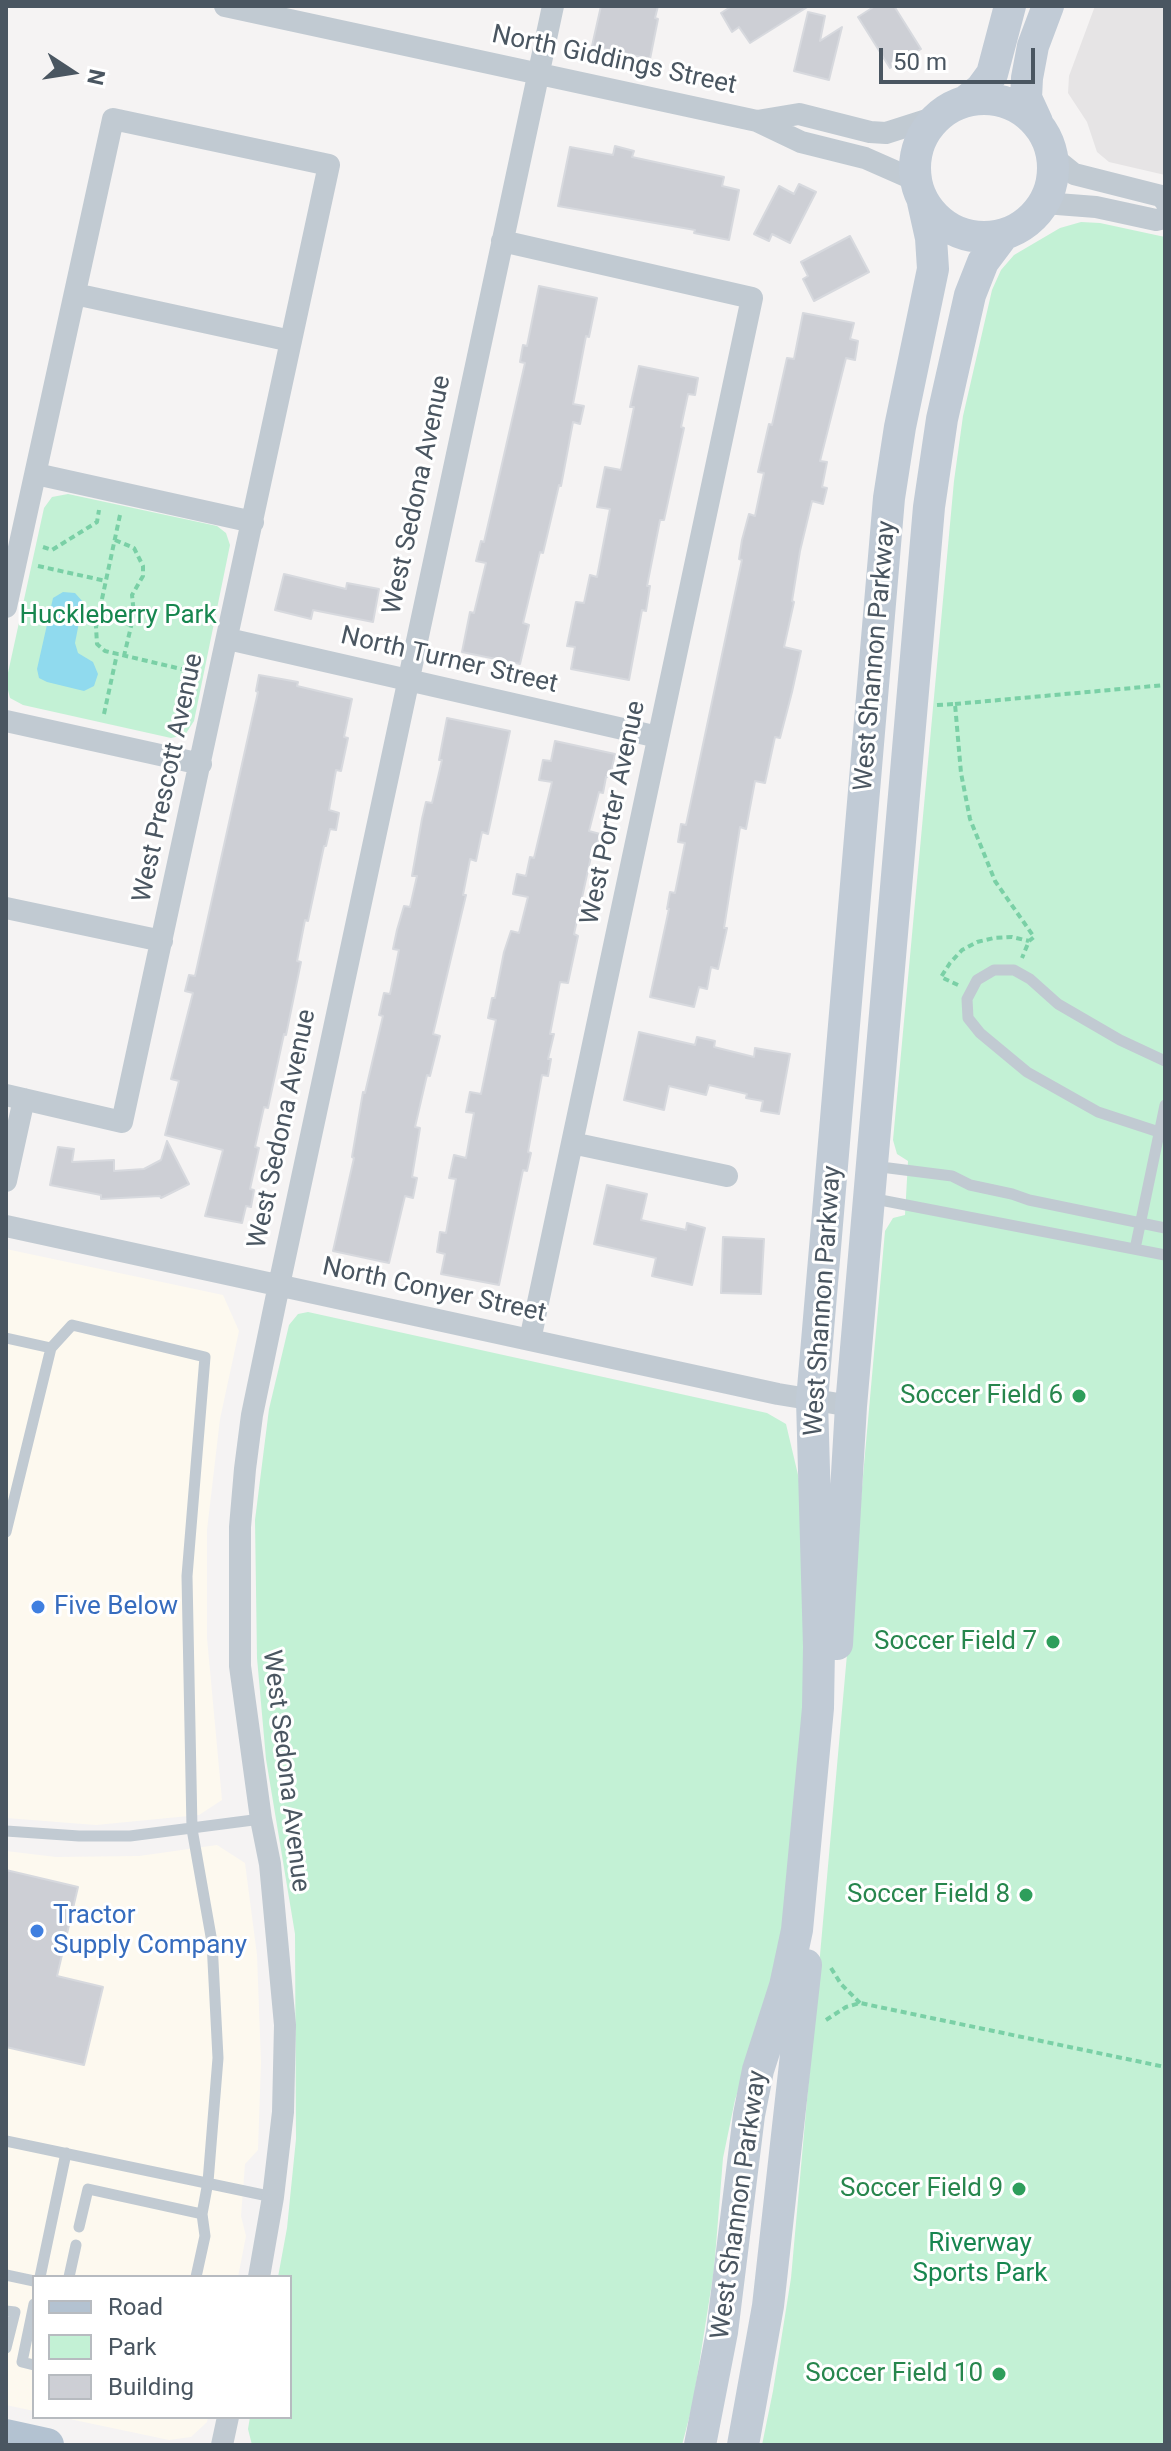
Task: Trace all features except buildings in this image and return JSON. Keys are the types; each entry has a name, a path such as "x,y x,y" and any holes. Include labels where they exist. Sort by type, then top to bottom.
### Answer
{"main road":[{"path":"6,2436 47,2445"}],"street":[{"name":"North Giddings Street","path":"225,6 757,121 801,142 865,158 919,191"},
{"name":"West Sedona Avenue","path":"259,2275 283,2112 285,2025 270,1864 240,1666 240,1527 252,1415 553,6"},
{"path":"967,100 981,89 992,74 1010,6"},
{"path":"1037,122 1022,109 1005,101 986,98 950,106 936,117 922,135 915,157 919,191 938,220 958,233 981,237 1004,234 1033,217 1044,203 1052,181 1053,157 1047,138 1026,98 1033,46 1048,6"},
{"name":"North Giddings Street","path":"757,121 799,114 870,132 886,133 936,117"},
{"name":"West Prescott Avenue","path":"15,1097 122,1122 329,165 113,119 75,294"},
{"path":"1053,157 1074,174 1161,196 1165,201"},
{"name":"West Shannon Parkway","path":"700,2445 722,2332 749,2115 758,2070 785,1986 797,1930 818,1708 819,1633 812,1400 889,498 900,427 933,269 931,238 919,191"},
{"path":"1044,203 1096,207 1156,220 1165,218"},
{"name":"West Shannon Parkway","path":"743,2445 768,2306 841,1605 851,1406 934,464 970,295 983,262 1004,234"},
{"name":"West Porter Avenue","path":"502,241 752,298 530,1340"},
{"path":"6,607 75,294 291,341"},
{"path":"36,474 253,522"},
{"name":"North Turner Street","path":"228,639 658,737"},
{"path":"6,721 201,764"},
{"path":"6,908 162,941"},
{"path":"850,964 864,995 851,1150 856,1178 870,1198"},
{"path":"6,1181 15,1097"},
{"path":"572,1143 727,1176"},
{"name":"North Conyer Street","path":"6,1226 851,1406"},
{"path":"222,2445 228,2419"}],"lane":[{"path":"1162,1134 1098,1112 1027,1072 1000,1052 968,1018 967,999 977,980 994,970 1017,972 1030,979 1058,1004 1120,1040 1165,1061"},
{"path":"1135,1249 1162,1134 1165,1105"},
{"path":"873,1165 952,1176 970,1185 1029,1200 1165,1228"},
{"path":"870,1198 1165,1255"},
{"path":"6,1532 51,1348 72,1325 205,1357 187,1576 192,1829 212,1942 218,2058 208,2182 202,2214 205,2236 196,2275"},
{"path":"6,1338 51,1348"},
{"path":"6,1831 130,1836 261,1819"},
{"path":"6,2141 273,2197"},
{"path":"40,2275 66,2153"},
{"path":"79,2227 88,2189 202,2214"},
{"path":"69,2275 76,2245"},
{"path":"6,2275 32,2281"},
{"path":"6,2348 11,2312"},
{"path":"32,2314 22,2362 32,2364"}],"path":[{"path":"43,547 52,550 97,522 99,510"},
{"path":"120,515 98,617 97,644 105,651 194,672"},
{"path":"115,540 134,548 143,566 143,576 132,595 134,614 124,656"},
{"path":"38,566 106,581"},
{"path":"98,617 131,625"},
{"path":"104,714 117,654"},
{"path":"934,706 1165,685"},
{"path":"955,704 961,773 970,819 995,881 1034,937 1029,941 1017,972"},
{"path":"971,991 941,977 962,950 994,938 1012,937 1029,941"},
{"path":"828,1963 841,1984 860,2003"},
{"path":"823,2022 846,2007 860,2003 1165,2067"}],"shaded area":[{"path":"1095,6 1165,6 1165,175 1109,162 1097,152 1087,122 1068,93 1069,76"},
{"path":"6,1249 223,1295 239,1331 220,1419 207,1530 207,1638 222,1800 199,1815 96,1825 6,1818"},
{"path":"217,1845 245,1863 257,1955 261,2062 258,2150 245,2164 241,2216 246,2236 238,2275 32,2275 32,2411 6,2405 6,1851 56,1857 139,1856"},
{"path":"69,2419 208,2419 191,2437 169,2440"}],"green space":[{"name":"Riverway Sports Park","path":"1081,222 1165,237 1165,2445 762,2445 791,2278 885,1231 893,1218 905,1215 908,1161 897,1154 893,1140 954,481 963,416 992,290 1001,270 1014,255 1060,228"},
{"name":"Huckleberry Park","path":"68,494 217,526 226,533 230,545 194,721 185,735 171,738 23,705 10,698 6,682 44,508 52,497"},
{"path":"308,1312 767,1413 786,1424 803,1496 804,1701 781,1957 735,2100 723,2158 714,2270 693,2403 682,2445 252,2445 248,2429 250,2419 292,2419 292,2275 278,2275 287,2228 296,2139 295,1934 266,1759 257,1658 255,1520 269,1409 289,1325 298,1314"}],"water":[{"path":"63,592 75,593 83,602 75,643 78,653 93,662 98,674 94,686 84,691 47,682 39,678 37,669 53,598"}],"place":[{"name":"Soccer Field 6","path":"1079,1396"},
{"name":"Five Below","path":"38,1607"},
{"name":"Soccer Field 7","path":"1053,1642"},
{"name":"Soccer Field 8","path":"1026,1895"},
{"name":"Tractor Supply Company","path":"37,1931"},
{"name":"Soccer Field 9","path":"1019,2189"},
{"name":"Soccer Field 10","path":"999,2374"}]}
